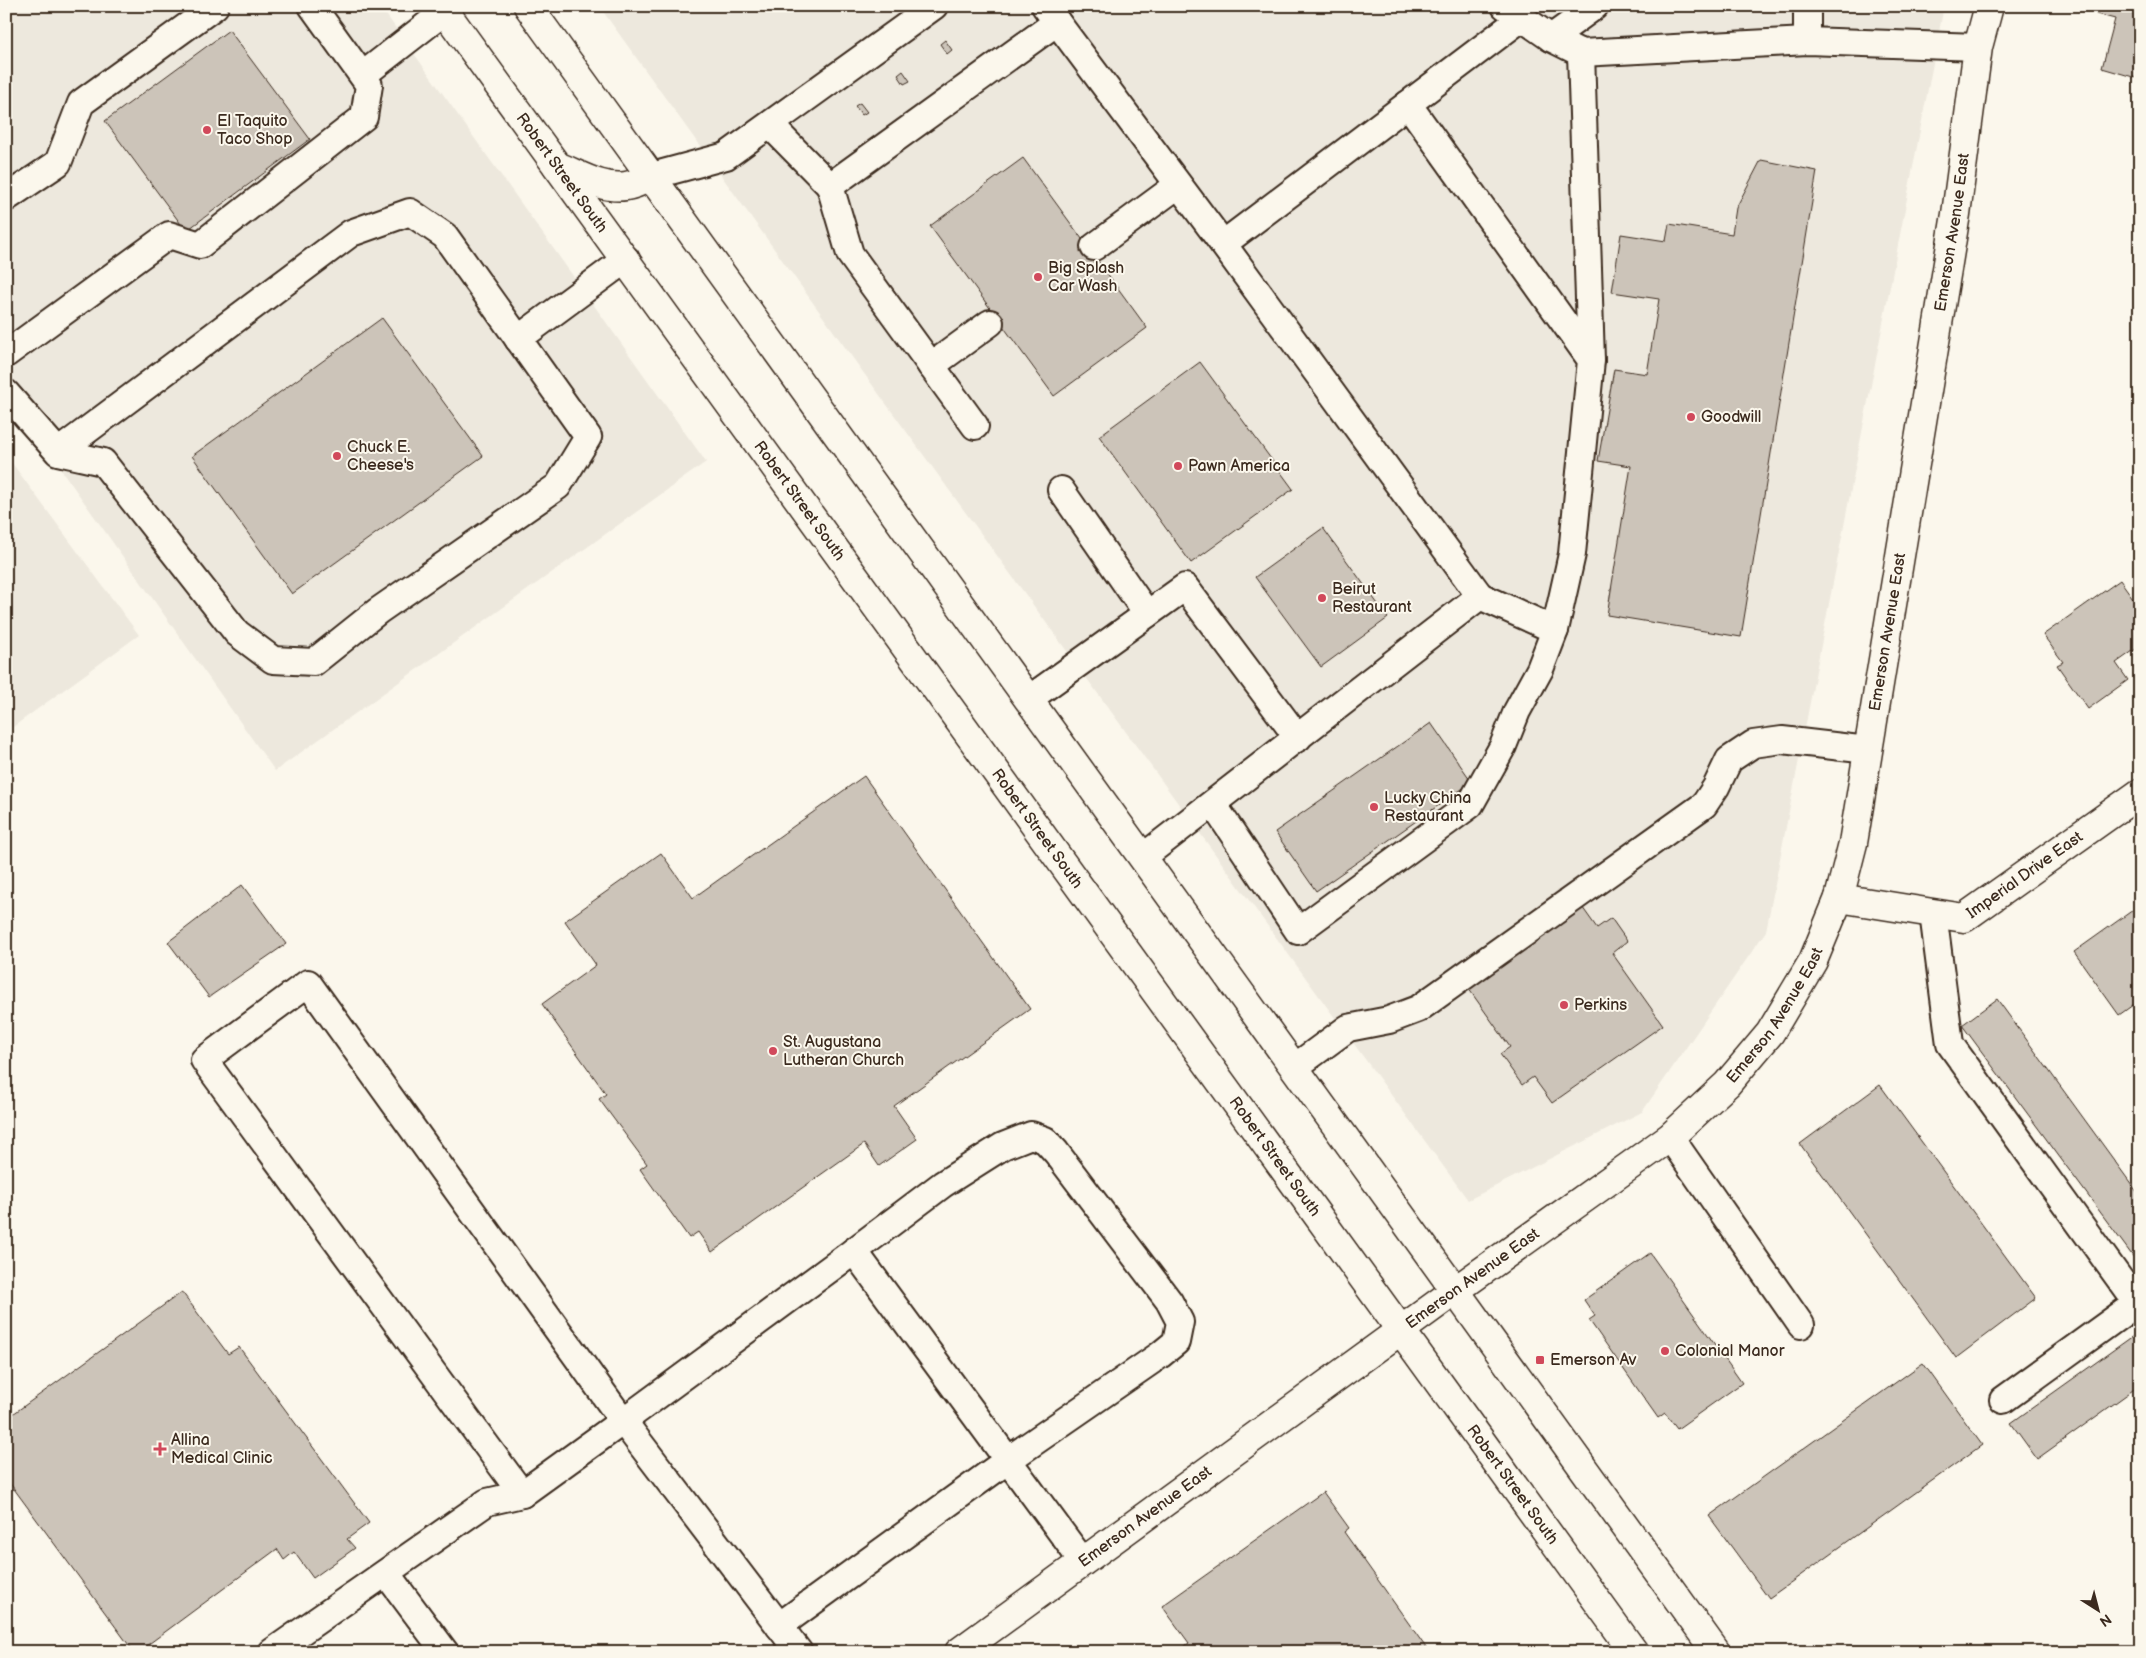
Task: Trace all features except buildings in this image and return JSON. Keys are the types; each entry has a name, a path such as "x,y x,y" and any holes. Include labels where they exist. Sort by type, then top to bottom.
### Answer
{"main road":[{"path":"528,6 1716,1652"},
{"name":"Emerson Avenue East","path":"959,1652 1456,1290 1670,1137 1727,1084 1770,1032 1813,961 1840,898 1853,843 1956,214 1978,47 1989,6"},
{"name":"Robert Street South","path":"443,8 1634,1652"},
{"path":"558,166 599,183 618,187 628,186 652,176"},
{"name":"Imperial Drive East","path":"1840,898 1964,918 2140,792"}],"lane":[{"path":"6,198 58,163 82,103 215,6"},
{"path":"6,354 169,235 200,245 364,117 369,85 312,6"},
{"path":"652,176 726,156 934,6"},
{"path":"1551,38 1595,6"},
{"path":"1807,6 1808,41"},
{"path":"362,76 443,8"},
{"path":"1223,244 1408,104 1514,12 1551,38 1582,53 1808,41 1978,47"},
{"path":"830,186 1051,14 1223,244 1480,596 1554,630"},
{"path":"1213,804 1298,931 1470,805 1503,746 1517,711 1540,669 1554,630 1572,554 1591,360 1582,53"},
{"path":"1408,104 1591,360"},
{"path":"770,124 830,186 850,254 974,426"},
{"path":"1094,247 1178,185"},
{"path":"6,392 58,452 103,462 237,633 273,660 314,662 378,611 558,486 588,437 444,236 410,212 351,233 58,452"},
{"path":"518,340 626,259"},
{"path":"931,366 990,323"},
{"path":"1061,490 1148,614"},
{"path":"1029,699 1185,587 1298,738"},
{"path":"1143,857 1480,596"},
{"path":"1295,1067 1348,1028 1389,1020 1418,1009 1704,805 1716,787 1729,760 1753,744 1782,740 1868,750"},
{"path":"1933,913 1950,1044 2137,1304 2003,1400"},
{"path":"522,1494 204,1060 308,983 623,1421 798,1652"},
{"path":"272,1652 487,1502 522,1494 854,1251 942,1184 1003,1146 1031,1135 1045,1140 1169,1301 1180,1322 1176,1342 1008,1460 779,1626"},
{"path":"1670,1137 1801,1325"},
{"path":"854,1251 1083,1562"},
{"path":"386,1573 445,1652"}],"shaded area":[{"path":"6,6 380,6 706,462 275,771 6,392"},
{"path":"599,6 1944,6 1766,931 1642,1112 1468,1200 860,368"},
{"path":"6,455 139,635 6,732"}],"place":[{"name":"El Taquito Taco Shop","path":"207,130"},
{"name":"Big Splash Car Wash","path":"1038,277"},
{"name":"Goodwill","path":"1691,417"},
{"name":"Chuck E. Cheese's","path":"337,456"},
{"name":"Pawn America","path":"1178,466"},
{"name":"Beirut Restaurant","path":"1322,598"},
{"name":"Lucky China Restaurant","path":"1374,807"},
{"name":"Perkins","path":"1564,1005"},
{"name":"St. Augustana Lutheran Church","path":"773,1051"},
{"name":"Colonial Manor","path":"1665,1351"},
{"name":"Emerson Av","path":"1540,1360"},
{"name":"Allina Medical Clinic","path":"160,1449"}]}
